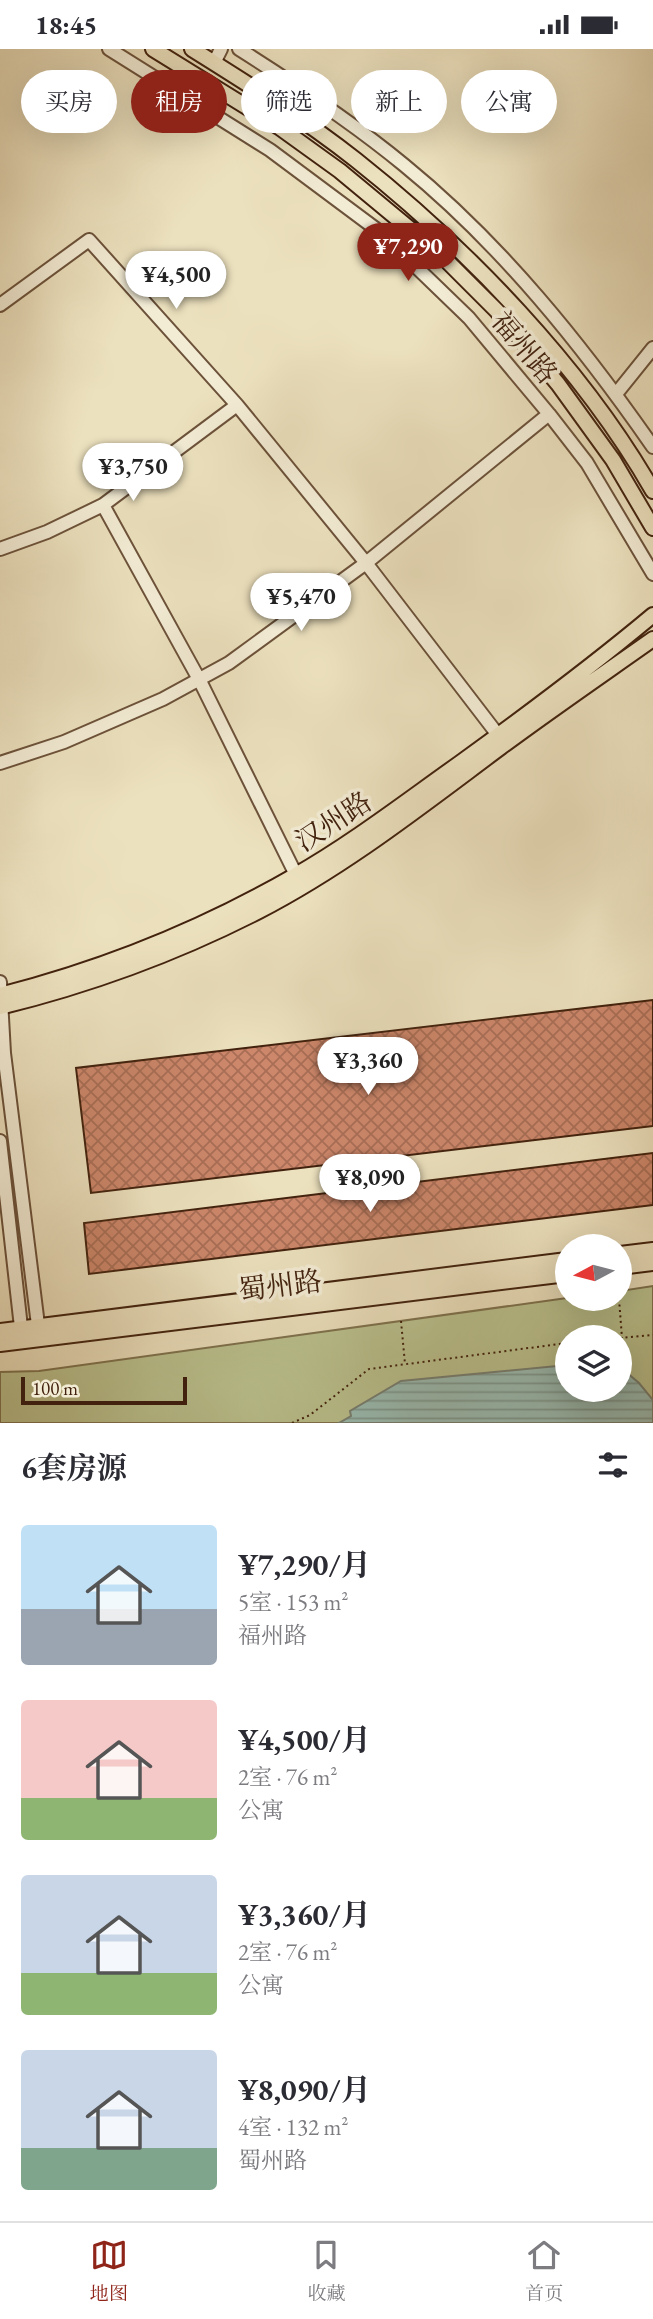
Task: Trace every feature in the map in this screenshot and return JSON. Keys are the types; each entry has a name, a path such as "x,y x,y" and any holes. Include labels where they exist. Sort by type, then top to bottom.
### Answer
{"main road":[{"name":"福州路","path":"153,49 279,127 340,171 440,254 497,311 558,384 614,460 653,529"},
{"name":"福州路","path":"204,54 355,159 462,253 513,305 575,378 628,447 653,491"},
{"name":"汉州路","path":"299,881 498,735 653,615"},
{"name":"汉州路","path":"1,997 155,945 357,852 653,639"},
{"path":"632,1253 653,1250"},
{"name":"蜀州路","path":"39,1333 555,1262"},
{"path":"632,1266 653,1263"},
{"name":"蜀州路","path":"0,1344 22,1335 555,1275"},
{"name":"蜀州路","path":"0,1331 22,1335"}],"street":[{"name":"福州路","path":"109,49 270,150 380,232 469,318 549,414 587,463 653,574"},
{"path":"204,54 222,49"},
{"name":"福州路","path":"239,49 341,116 405,166 467,223 512,269 616,394 653,447"},
{"path":"0,305 89,240 237,405 366,563 498,735"},
{"path":"616,394 653,348"},
{"path":"0,549 47,532 103,505 237,405"},
{"path":"0,763 64,742 200,681 281,627 366,563 549,414"},
{"path":"103,505 200,681 299,881"},
{"path":"1,997 4,1053 39,1333"},
{"path":"0,1141 22,1335"}],"path":[{"path":"401,1321 405,1365"},
{"path":"632,1337 653,1335"},
{"path":"292,1423 310,1415 369,1369 555,1345"}],"green space":[{"path":"653,1286 653,1423 0,1423 0,1372 39,1371 555,1300 555,1311 632,1311 632,1289"}],"water":[{"path":"555,1366 555,1402 632,1402 632,1377 653,1400 653,1423 339,1423 351,1416 350,1411 401,1381"}],"building":[{"path":"653,1000 653,1126 91,1193 76,1068"},
{"path":"653,1153 653,1205 89,1274 84,1223"}]}
